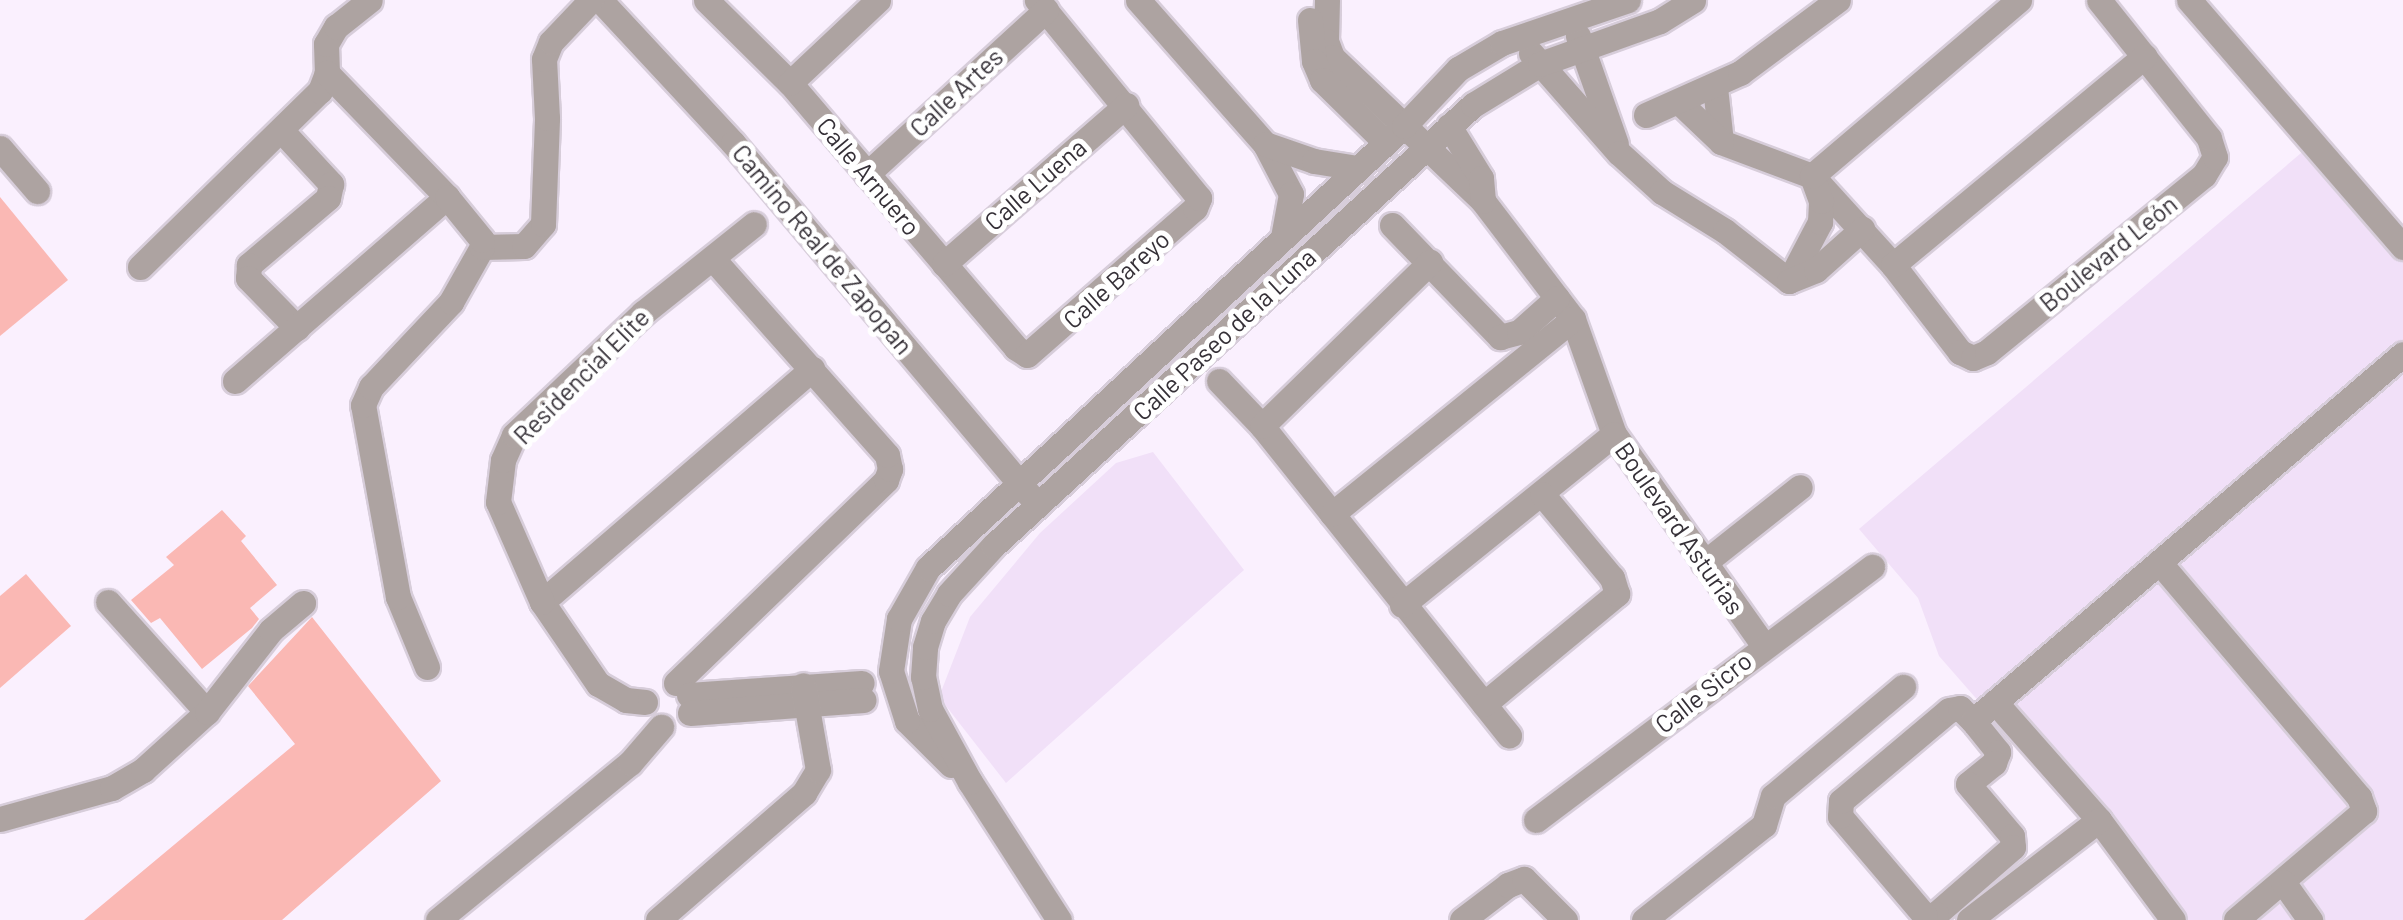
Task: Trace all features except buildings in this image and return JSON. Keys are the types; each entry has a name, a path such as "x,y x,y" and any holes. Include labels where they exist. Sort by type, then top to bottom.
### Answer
{"street":[{"path":"140,267 320,91 326,73 326,44 336,28 370,0"},
{"path":"482,248 524,246 543,224 547,118 544,60 551,42 591,0"},
{"name":"Camino Real de Zapopan","path":"600,0 733,142 1038,505"},
{"name":"Calle Arnuero","path":"706,0 790,83 1016,348 1028,354"},
{"path":"790,83 878,0"},
{"path":"1138,0 1265,144 1291,194 1283,237"},
{"path":"1311,0 1310,41 1322,80 1394,134"},
{"path":"1326,0 1326,41 1332,57 1394,134"},
{"name":"Calle Paseo de la Luna","path":"1047,916 970,782 894,690 892,644 910,591 928,568 1018,481 1358,168 1458,69 1518,38 1628,0"},
{"name":"Calle Paseo de la Luna","path":"918,715 932,622 970,568 1427,146 1473,105 1540,64 1660,21 1693,0"},
{"path":"1646,115 1715,86 1784,43 1838,0"},
{"path":"1789,281 1820,222 1821,201 1812,176 2019,0"},
{"name":"Boulevard León","path":"1722,142 1812,176 1893,265 1960,352 1973,358 1987,352 2204,176 2215,157 2209,138 2098,0"},
{"path":"2189,0 2269,97 2393,216 2403,247"},
{"path":"1042,5 1126,105"},
{"name":"Calle Artes","path":"867,174 1042,5"},
{"path":"1569,21 1586,50 1619,153"},
{"path":"1518,38 1619,153 1662,192 1725,231 1789,281"},
{"path":"1893,265 2146,56"},
{"path":"326,73 447,197 482,240 482,248 450,302 371,387 364,405 398,597 427,667"},
{"path":"1715,86 1722,142"},
{"path":"1679,102 1722,142"},
{"name":"Calle Bareyo","path":"1028,354 1195,208 1199,198 1126,105"},
{"name":"Calle Luena","path":"944,264 1126,105"},
{"name":"Boulevard Asturias","path":"1449,126 1480,178 1483,201"},
{"path":"280,130 331,184 328,198 250,265 248,278 297,328"},
{"name":"Boulevard Asturias","path":"1394,134 1427,146 1483,201 1573,319 1614,434 1764,646"},
{"path":"1265,144 1314,161 1358,168"},
{"path":"0,148 37,191"},
{"path":"234,380 447,197"},
{"name":"Residencial Elite","path":"645,702 626,700 598,684 542,602 498,502 503,460 514,435 642,313 714,260 754,224"},
{"path":"1392,225 1500,337 1519,332 1557,298"},
{"path":"1789,281 1816,270 1862,230"},
{"path":"714,260 887,454 886,480 685,697 678,726 661,727 648,718 645,702 660,683 685,697 863,691"},
{"path":"1262,426 1430,262"},
{"path":"1332,514 1573,319"},
{"path":"1179,333 1200,357"},
{"path":"1973,721 2403,354"},
{"path":"542,602 812,370"},
{"path":"1219,381 1262,426 1508,734"},
{"path":"1402,605 1614,434"},
{"path":"1704,564 1800,487"},
{"path":"1484,704 1616,594 1612,578 1542,494"},
{"path":"2160,562 2359,797 2364,811 2236,920"},
{"name":"Calle Sicro","path":"1536,820 1872,567"},
{"path":"108,602 208,712"},
{"path":"0,819 112,788 143,770 208,712 271,630 303,603"},
{"path":"892,644 872,664 863,691 874,711 918,715"},
{"path":"1644,920 1764,825 1773,796 1903,687"},
{"path":"658,920 804,793 818,770 805,694"},
{"path":"1995,702 2099,820 2173,920"},
{"path":"1960,708 1973,721 1998,752 1994,763 1968,784 2012,836 2014,847 1936,914 1925,916 1840,816 1838,806 1949,710 1960,708"},
{"path":"438,920 492,880 630,762 661,727"},
{"path":"1968,920 2099,820"},
{"path":"1462,920 1508,885 1524,880 1565,920"},
{"path":"2283,882 2310,920"}],"shaded area":[{"path":"2307,148 2403,257 2403,920 2170,920 1939,656 1918,598 1859,529"},
{"path":"1153,452 1244,570 1006,783 939,697 970,617 1040,533 1116,463"}]}
